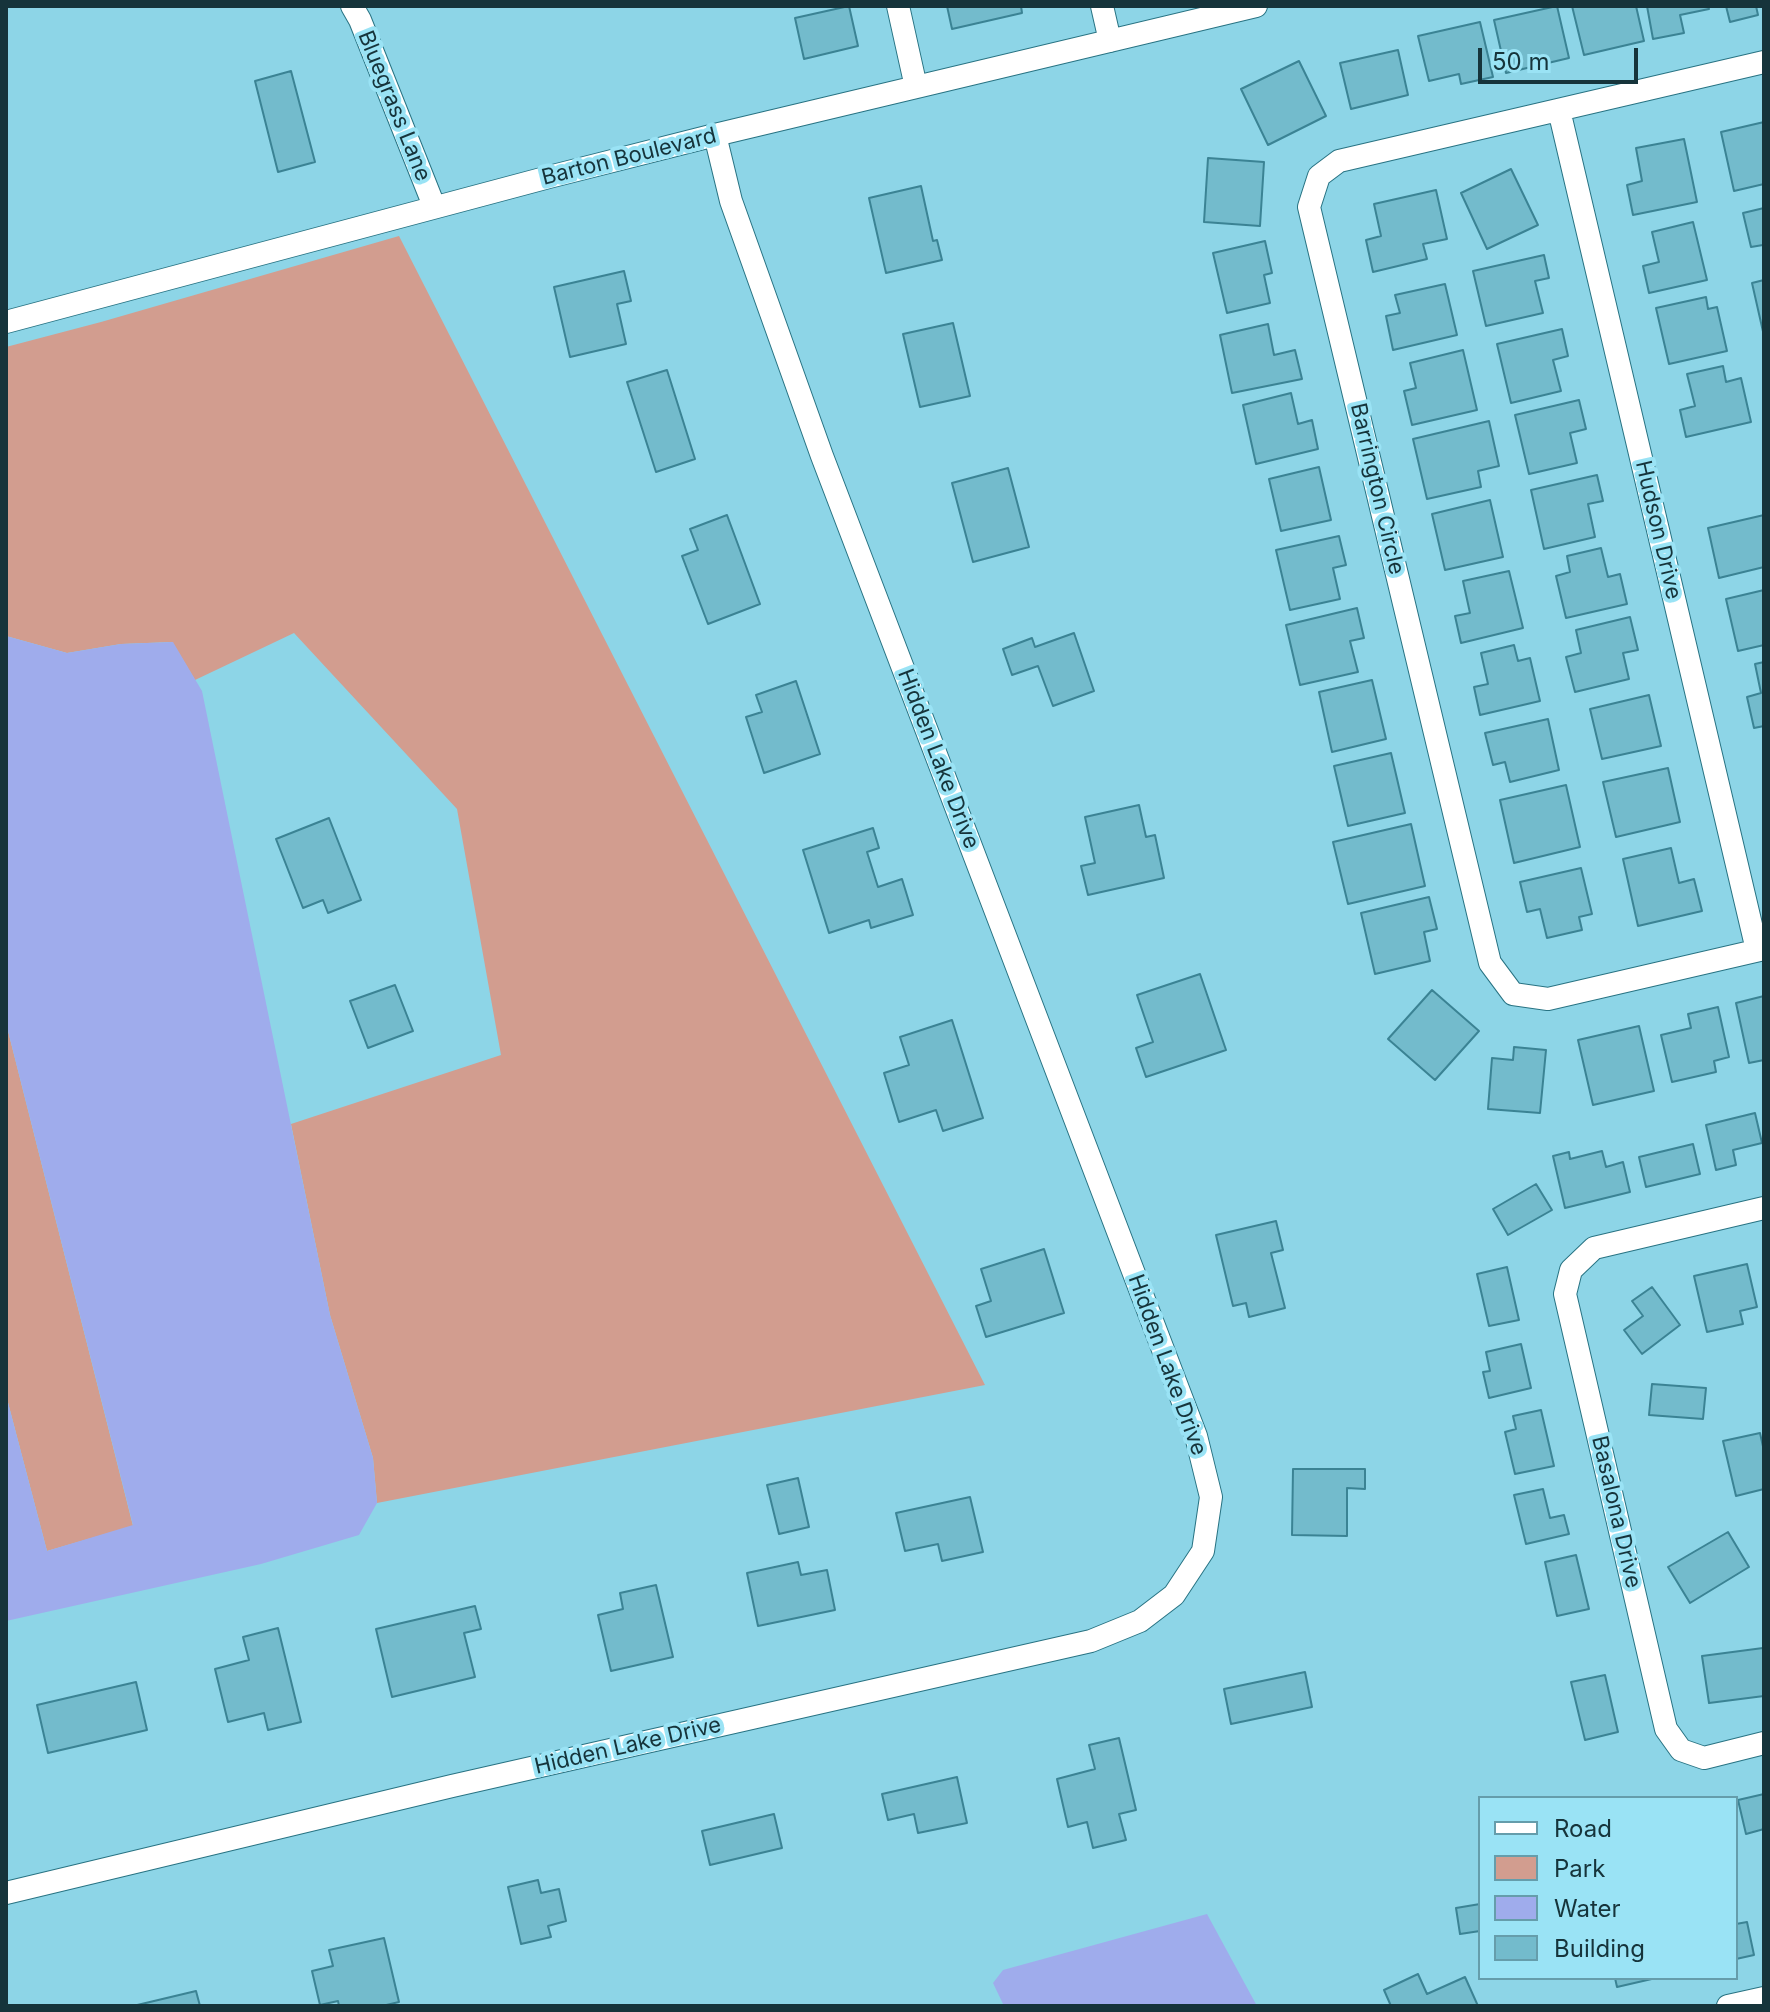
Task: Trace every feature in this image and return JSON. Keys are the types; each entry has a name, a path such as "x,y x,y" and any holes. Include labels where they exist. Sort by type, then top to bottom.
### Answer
{"street":[{"name":"Bluegrass Lane","path":"352,6 434,206"},
{"path":"898,6 916,87"},
{"path":"1102,6 1110,41"},
{"name":"Barton Boulevard","path":"6,322 434,206 715,135 1256,6"},
{"name":"Barrington Circle","path":"1761,949 1548,999 1513,994 1490,963 1309,207 1319,176 1339,161 1764,62"},
{"name":"Hudson Drive","path":"1559,110 1761,949"},
{"name":"Hidden Lake Drive","path":"6,1893 452,1786 1091,1641 1140,1621 1174,1595 1203,1551 1211,1497 1196,1436 822,456 731,201 715,135"},
{"name":"Basalona Drive","path":"1764,1208 1594,1248 1571,1270 1565,1294 1666,1729 1681,1750 1704,1758 1764,1743"},
{"path":"1731,2006 1764,1998"}],"green space":[{"path":"399,236 985,1385 377,1503 373,1458 330,1315 291,1124 501,1055 457,809 294,633 195,680 172,642 121,644 67,653 6,636 6,347"},
{"path":"6,1023 133,1526 47,1551 6,1395"}],"water":[{"path":"6,636 67,653 121,644 173,642 202,691 330,1315 373,1458 377,1503 359,1535 261,1564 6,1621 6,1395 47,1551 133,1525 6,1023"},
{"path":"1207,1914 1257,2006 1004,2006 993,1983 1003,1970"}],"building":[{"path":"849,6 858,46 804,59 795,18"},
{"path":"947,6 1021,6 1022,13 952,29"},
{"path":"1557,6 1569,58 1506,73 1494,20"},
{"path":"1572,6 1636,6 1644,41 1584,55"},
{"path":"1647,6 1708,6 1709,9 1680,15 1684,33 1653,39"},
{"path":"1726,6 1756,6 1758,15 1730,22"},
{"path":"1480,22 1493,77 1461,84 1459,74 1429,81 1418,36"},
{"path":"1398,50 1408,95 1351,109 1340,63"},
{"path":"1299,61 1326,116 1268,145 1241,89"},
{"path":"291,71 315,162 278,172 255,81"},
{"path":"1764,122 1764,184 1734,191 1721,132"},
{"path":"1684,139 1697,202 1633,215 1627,185 1642,181 1636,148"},
{"path":"1208,158 1264,162 1260,226 1204,222"},
{"path":"1511,169 1538,225 1487,249 1461,193"},
{"path":"921,186 933,241 937,240 942,260 886,273 869,198"},
{"path":"1436,190 1447,239 1423,244 1427,259 1373,272 1366,240 1381,236 1374,204"},
{"path":"1764,208 1764,249 1763,245 1751,247 1743,213"},
{"path":"1693,222 1707,280 1649,293 1643,266 1659,262 1652,232"},
{"path":"1265,241 1272,273 1264,275 1270,303 1227,313 1213,253"},
{"path":"1544,255 1549,278 1535,281 1543,313 1486,326 1473,271"},
{"path":"624,271 631,301 617,304 626,344 570,357 554,287"},
{"path":"1764,280 1764,336 1752,283"},
{"path":"1445,284 1457,335 1393,350 1386,316 1400,313 1395,295"},
{"path":"1706,297 1708,309 1717,307 1727,351 1669,364 1656,308"},
{"path":"953,323 970,396 920,407 903,334"},
{"path":"1268,324 1274,355 1295,350 1302,379 1232,393 1220,335"},
{"path":"1562,329 1568,356 1553,360 1561,391 1511,403 1497,344"},
{"path":"1463,350 1477,410 1412,425 1404,391 1416,388 1410,363"},
{"path":"1723,366 1726,382 1741,378 1751,422 1686,437 1680,410 1695,406 1687,374"},
{"path":"667,370 695,459 656,472 627,382"},
{"path":"1291,393 1298,424 1312,420 1318,449 1256,464 1243,405"},
{"path":"1579,400 1586,429 1570,433 1577,463 1529,474 1515,415"},
{"path":"1489,421 1499,466 1478,471 1481,487 1427,499 1413,439"},
{"path":"1319,467 1331,520 1281,531 1269,479"},
{"path":"1008,468 1029,547 973,562 952,483"},
{"path":"1597,475 1603,501 1588,504 1595,537 1544,549 1531,490"},
{"path":"1490,500 1503,557 1445,570 1432,514"},
{"path":"727,515 760,604 708,624 682,556 698,550 690,529"},
{"path":"1764,515 1764,567 1719,578 1708,528"},
{"path":"1339,536 1346,565 1333,568 1340,599 1290,610 1276,550"},
{"path":"1601,548 1608,577 1620,574 1627,604 1566,618 1556,576 1570,572 1567,556"},
{"path":"1509,571 1523,628 1461,643 1455,616 1470,613 1463,581"},
{"path":"1764,590 1764,645 1738,651 1726,599"},
{"path":"1357,608 1364,638 1350,641 1358,672 1300,685 1286,625"},
{"path":"1630,617 1638,650 1623,653 1629,679 1575,692 1566,657 1581,653 1576,630"},
{"path":"1074,633 1094,691 1053,706 1038,666 1012,675 1003,649 1032,638 1035,647"},
{"path":"1514,645 1518,661 1530,658 1540,701 1480,715 1474,687 1488,684 1481,653"},
{"path":"1764,662 1764,726 1754,728 1747,697 1761,693 1755,664"},
{"path":"1372,680 1386,739 1332,752 1319,692"},
{"path":"796,681 820,754 764,773 746,717 762,712 756,695"},
{"path":"1649,695 1661,746 1602,759 1590,709"},
{"path":"1548,719 1559,770 1510,782 1505,762 1493,765 1485,733"},
{"path":"1391,753 1405,813 1348,826 1334,766"},
{"path":"1668,768 1680,822 1616,837 1603,782"},
{"path":"1566,785 1580,847 1514,863 1500,800"},
{"path":"1139,805 1146,837 1155,835 1164,878 1088,895 1081,866 1095,863 1085,817"},
{"path":"329,818 361,900 328,913 323,900 303,908 276,839"},
{"path":"1411,824 1425,886 1348,904 1333,842"},
{"path":"873,828 879,848 867,852 878,887 902,879 913,915 871,928 869,920 829,933 803,850"},
{"path":"1671,848 1679,883 1694,879 1702,911 1638,926 1623,859"},
{"path":"1581,868 1592,914 1579,917 1582,930 1547,938 1540,909 1527,912 1520,882"},
{"path":"1429,897 1437,929 1424,932 1430,961 1375,974 1361,913"},
{"path":"1200,974 1226,1050 1146,1077 1136,1048 1153,1042 1137,995"},
{"path":"395,985 413,1031 368,1048 350,1001"},
{"path":"1432,990 1479,1031 1435,1080 1388,1039"},
{"path":"1764,996 1764,1060 1749,1063 1736,1003"},
{"path":"1718,1007 1729,1057 1714,1061 1716,1072 1672,1082 1661,1035 1691,1028 1688,1014"},
{"path":"952,1020 983,1118 943,1131 936,1110 899,1122 884,1073 909,1065 900,1037"},
{"path":"1639,1026 1654,1091 1593,1105 1578,1040"},
{"path":"1514,1047 1546,1050 1540,1113 1488,1109 1492,1058 1513,1060"},
{"path":"1755,1113 1762,1143 1733,1150 1736,1165 1716,1170 1706,1125"},
{"path":"1693,1144 1700,1174 1646,1187 1639,1157"},
{"path":"1602,1151 1606,1167 1623,1162 1630,1192 1565,1208 1553,1156 1569,1152 1570,1159"},
{"path":"1536,1184 1552,1210 1508,1235 1493,1209"},
{"path":"1276,1221 1283,1250 1271,1253 1285,1308 1249,1317 1246,1303 1233,1306 1216,1235"},
{"path":"1044,1249 1064,1313 986,1337 976,1306 991,1301 981,1269"},
{"path":"1747,1264 1757,1307 1740,1311 1743,1324 1707,1332 1694,1276"},
{"path":"1507,1267 1519,1320 1489,1326 1477,1274"},
{"path":"1652,1287 1680,1325 1642,1354 1624,1330 1643,1316 1632,1301"},
{"path":"1521,1344 1531,1388 1489,1398 1483,1372 1490,1371 1486,1352"},
{"path":"1652,1384 1706,1388 1703,1419 1649,1415"},
{"path":"1541,1410 1554,1466 1515,1474 1505,1432 1516,1429 1513,1416"},
{"path":"1760,1433 1764,1451 1764,1489 1736,1496 1723,1441"},
{"path":"1293,1469 1365,1469 1365,1489 1347,1488 1347,1536 1292,1535"},
{"path":"798,1478 809,1527 779,1534 767,1485"},
{"path":"1543,1489 1550,1518 1564,1515 1569,1534 1526,1544 1514,1495"},
{"path":"970,1497 983,1552 942,1561 938,1544 905,1551 896,1513"},
{"path":"1728,1532 1749,1567 1690,1603 1668,1567"},
{"path":"1576,1555 1589,1609 1557,1616 1545,1562"},
{"path":"798,1562 801,1575 827,1570 835,1610 758,1626 747,1573"},
{"path":"656,1585 673,1657 611,1671 598,1615 623,1609 620,1593"},
{"path":"475,1606 481,1629 464,1633 475,1677 392,1697 376,1629"},
{"path":"278,1628 301,1722 268,1730 264,1713 228,1722 215,1669 249,1660 243,1637"},
{"path":"1763,1648 1764,1696 1709,1703 1702,1656"},
{"path":"1305,1672 1312,1707 1231,1724 1224,1689"},
{"path":"1605,1675 1618,1732 1585,1740 1571,1682"},
{"path":"136,1682 147,1730 48,1753 37,1705"},
{"path":"1119,1738 1136,1810 1119,1814 1126,1840 1093,1848 1087,1822 1068,1827 1057,1779 1095,1769 1089,1745"},
{"path":"957,1777 967,1823 918,1833 914,1814 888,1820 882,1794"},
{"path":"1764,1794 1764,1829 1746,1834 1738,1800"},
{"path":"774,1814 782,1848 710,1865 702,1831"},
{"path":"538,1880 541,1893 559,1889 566,1921 548,1926 551,1937 521,1944 508,1887"},
{"path":"1478,1904 1478,1931 1460,1934 1456,1908"},
{"path":"1747,1922 1754,1955 1738,1959 1738,1924"},
{"path":"384,1938 399,2002 382,2006 339,2006 338,2001 320,2005 312,1971 333,1966 329,1950"},
{"path":"1418,1974 1427,1994 1465,1977 1478,2006 1391,2006 1384,1990"},
{"path":"1615,1980 1647,1980 1617,1987"},
{"path":"196,1991 200,2006 133,2006"}]}
